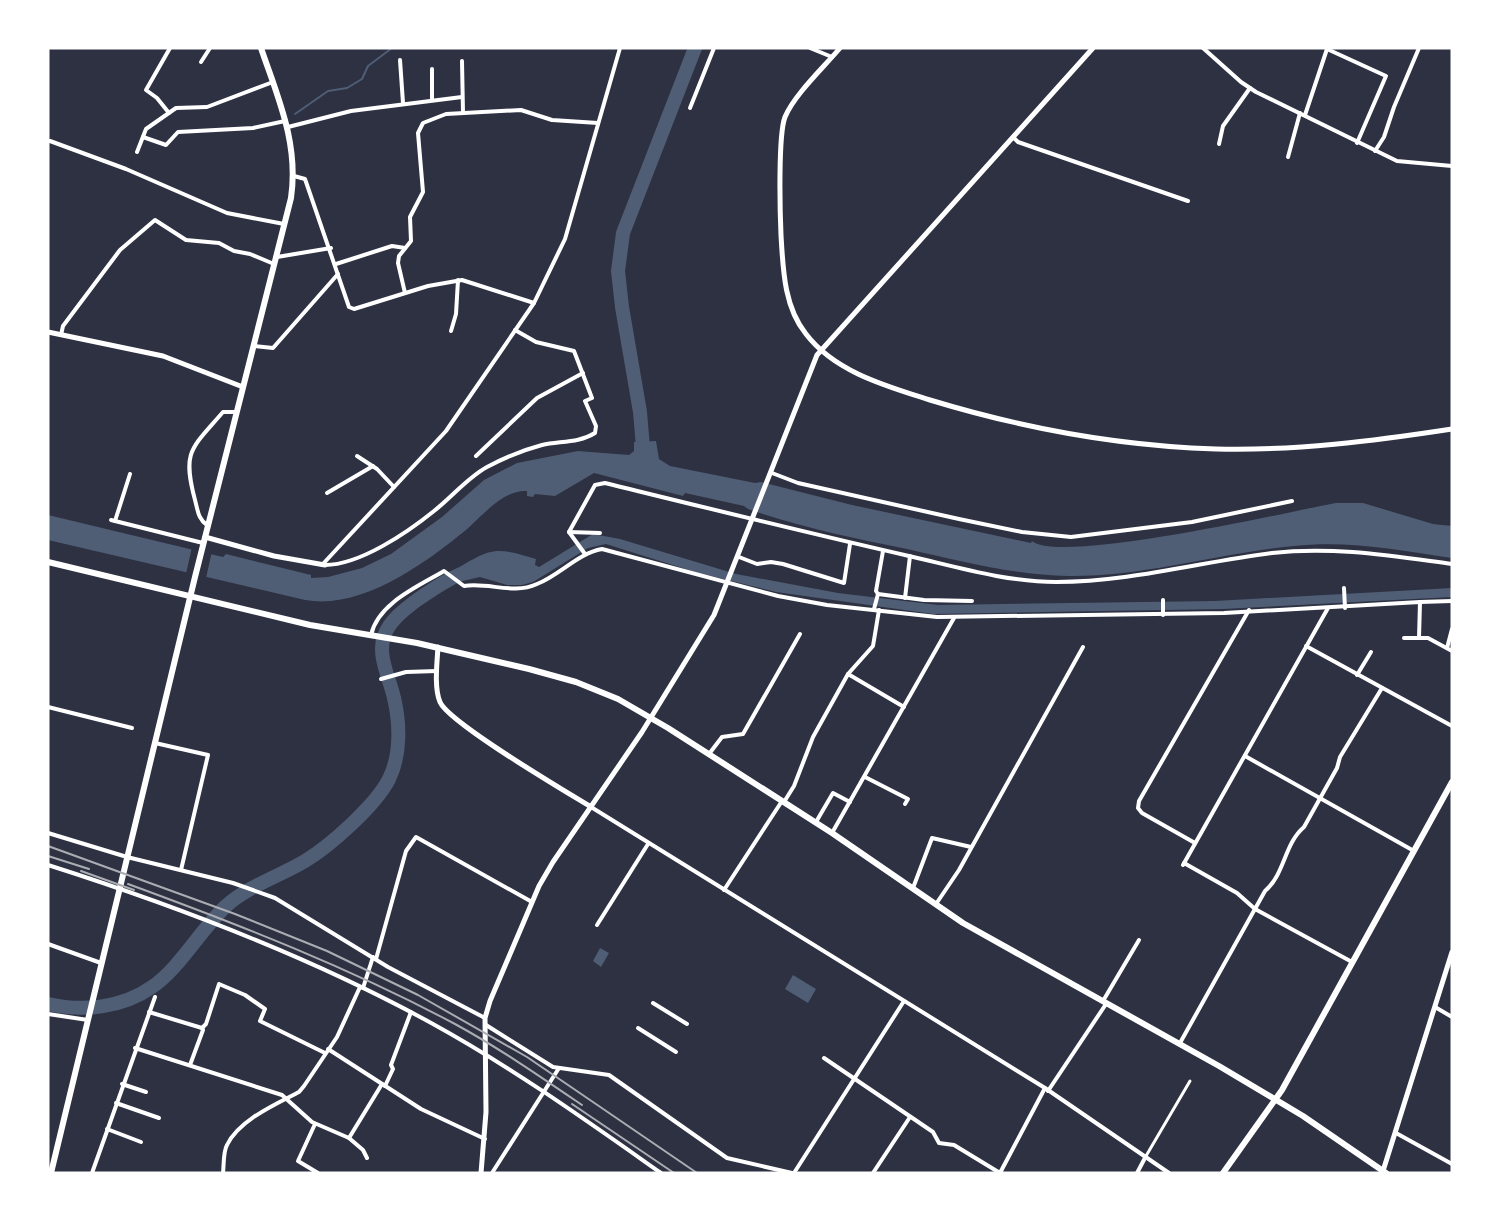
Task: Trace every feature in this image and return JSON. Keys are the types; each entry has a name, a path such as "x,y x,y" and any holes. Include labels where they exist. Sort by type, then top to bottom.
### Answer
{"main road":[{"path":"51,1173 50,1164 94,996 236,412 285,224 294,176 294,156 287,124 261,48"},
{"path":"48,562 327,628 438,647 576,682 618,699 651,717 832,833 992,940 1180,1043 1276,1099 1384,1172"},
{"path":"1223,1173 1276,1099 1452,782"}],"street":[{"path":"169,113 157,98 146,90 170,48"},
{"path":"201,62 210,48"},
{"path":"323,565 446,431 534,303 565,239 620,48"},
{"path":"690,108 714,48"},
{"path":"810,48 833,57"},
{"path":"840,48 785,116 780,213 784,279 797,321 820,350 878,383 946,405 1060,431 1126,442 1217,449 1333,445 1452,429"},
{"path":"481,1173 485,1139 485,1021 532,902 553,862 651,717 714,615 820,350 1093,48"},
{"path":"1203,48 1250,88 1357,143 1408,163 1452,166"},
{"path":"1288,157 1327,48 1386,76 1357,143"},
{"path":"1375,151 1384,137 1419,48"},
{"path":"400,60 403,103"},
{"path":"462,61 463,113"},
{"path":"432,69 432,100"},
{"path":"136,152 146,129 176,108 207,107 273,82"},
{"path":"1219,144 1223,126 1250,88"},
{"path":"143,137 166,145 178,132 287,124 403,103 462,97"},
{"path":"405,293 398,263 411,241 410,217 423,192 420,128 433,117 521,110 552,120 598,123"},
{"path":"1013,137 1018,142 1188,201"},
{"path":"50,141 126,169 227,213 285,224"},
{"path":"294,176 305,179 331,248 349,307 354,309 458,280 507,292 534,303"},
{"path":"60,335 63,326 120,250 155,220 186,240 219,243 234,251 275,261 331,248"},
{"path":"336,264 392,246 405,248"},
{"path":"253,346 273,348 338,274"},
{"path":"451,331 456,314 458,280"},
{"path":"130,474 113,521 204,542 323,565 350,560 395,538 434,511 481,470 503,459 542,445 585,439 595,433 596,426 585,402 592,398 574,351 536,342 515,330"},
{"path":"48,332 163,356 243,387"},
{"path":"476,456 537,398 583,373"},
{"path":"208,525 199,517 189,478 191,453 223,412 236,412"},
{"path":"357,456 373,466 394,488"},
{"path":"327,493 373,466"},
{"path":"771,477 1022,532 1071,537 1184,523 1292,501"},
{"path":"569,532 595,485 605,483 755,517 850,544 1004,577 1055,582 1128,577 1271,553 1316,550 1378,554 1452,564"},
{"path":"569,532 600,533"},
{"path":"569,532 585,555"},
{"path":"739,557 757,564 771,562 783,564 844,584 850,544"},
{"path":"374,636 374,626 396,601 446,572 464,586 486,584 522,589 538,584 594,550 612,550 728,583 827,605 954,618 1163,615 1452,601"},
{"path":"724,890 794,786 813,737 848,674 873,646 878,595 876,591 883,551"},
{"path":"905,598 910,556"},
{"path":"1344,590 1345,606"},
{"path":"878,595 972,601"},
{"path":"1163,600 1163,615"},
{"path":"1419,638 1420,602"},
{"path":"1328,608 1183,864 1237,893 1255,909 1353,962"},
{"path":"1195,843 1142,813 1138,808 1139,801 1250,610"},
{"path":"832,833 954,618"},
{"path":"1446,648 1452,629"},
{"path":"709,754 722,737 743,734 800,634"},
{"path":"1404,638 1428,638 1452,651"},
{"path":"1306,646 1452,726"},
{"path":"438,647 439,697 446,710 474,732 648,844 1047,1089 1170,1173"},
{"path":"936,904 971,847 1083,647"},
{"path":"1358,675 1371,652"},
{"path":"381,679 406,672 437,671"},
{"path":"848,674 904,707"},
{"path":"1180,1043 1255,909 1272,884 1284,857 1337,768 1340,757 1382,688"},
{"path":"48,707 132,728"},
{"path":"155,742 208,755 181,870"},
{"path":"1245,756 1415,852"},
{"path":"865,777 908,799 905,804"},
{"path":"816,823 833,793 850,801"},
{"path":"48,832 128,857 242,886 262,894 485,1021 559,1068 609,1075 727,1158 793,1173 856,1080 904,1001"},
{"path":"223,1173 226,1146 236,1133 250,1121 299,1092 338,1037 375,958 406,851 416,837 532,902"},
{"path":"913,888 932,838 971,847"},
{"path":"597,925 648,844"},
{"path":"48,865 120,889 279,950 411,1012 543,1092 661,1173"},
{"path":"824,1058 933,1132 939,1143 954,1145 1000,1173 1047,1089 1104,1002 1139,940"},
{"path":"48,944 102,963"},
{"path":"1384,1172 1452,952"},
{"path":"190,1065 219,984 245,995 265,1009 260,1021 327,1051 421,1109 485,1139"},
{"path":"92,1173 154,997"},
{"path":"653,1003 687,1024"},
{"path":"1435,1007 1452,1017"},
{"path":"149,1012 202,1028"},
{"path":"350,1138 393,1069 391,1065 411,1012"},
{"path":"48,1014 88,1020"},
{"path":"638,1028 676,1052"},
{"path":"135,1048 287,1098 315,1124 350,1138 367,1158"},
{"path":"492,1173 559,1068"},
{"path":"1137,1173 1190,1081"},
{"path":"122,1084 146,1092"},
{"path":"116,1103 159,1118"},
{"path":"873,1173 910,1117"},
{"path":"315,1124 298,1161 318,1173"},
{"path":"107,1129 141,1142"},
{"path":"1396,1133 1452,1164"}],"water":[{"path":"656,441 659,459 670,466 755,483 761,482 852,505 1031,543 1032,541 1051,547 1128,542 1336,503 1363,503 1433,524 1452,526 1452,558 1373,547 1314,544 1266,549 1125,573 1048,575 967,563 787,521 744,506 685,493 683,496 594,473 555,496 535,494 533,497 527,496 527,491 510,494 412,570 370,591 348,598 327,601 305,600 48,540 48,515 223,557 226,554 311,575 311,578 328,577 362,568 391,554 442,517 484,480 517,463 578,451 629,455 634,451 634,442"},
{"path":"593,534 620,539 736,574 838,593 938,605 1215,601 1452,588 1452,597 1223,609 933,614 776,592 695,572 606,544 588,548 533,582 522,585 507,585 480,577 463,581 453,571 485,554 501,551 536,559 535,565 539,567"},
{"path":"600,948 609,953 601,967 593,961"},
{"path":"793,975 816,989 808,1003 785,989"}],"pier":[{"path":"192,547 212,551 206,578 186,574"}],"waterway":[{"path":"295,114 328,91 347,88 362,79 368,66 392,48"},
{"path":"644,459 640,412 618,271 623,233 695,48"},
{"path":"48,1004 75,1008 115,1004 152,987 181,960 226,906 244,893 315,854 339,835 374,801 393,770 397,749 396,708 382,651 384,636 394,620 417,600 452,578 473,570"}],"railway":[{"path":"48,846 235,914 327,951 418,995 527,1057 697,1173"},
{"path":"48,856 89,869"},
{"path":"81,871 134,890"},
{"path":"128,884 294,948 375,984 488,1043 582,1105"},
{"path":"572,1104 674,1173"}]}
